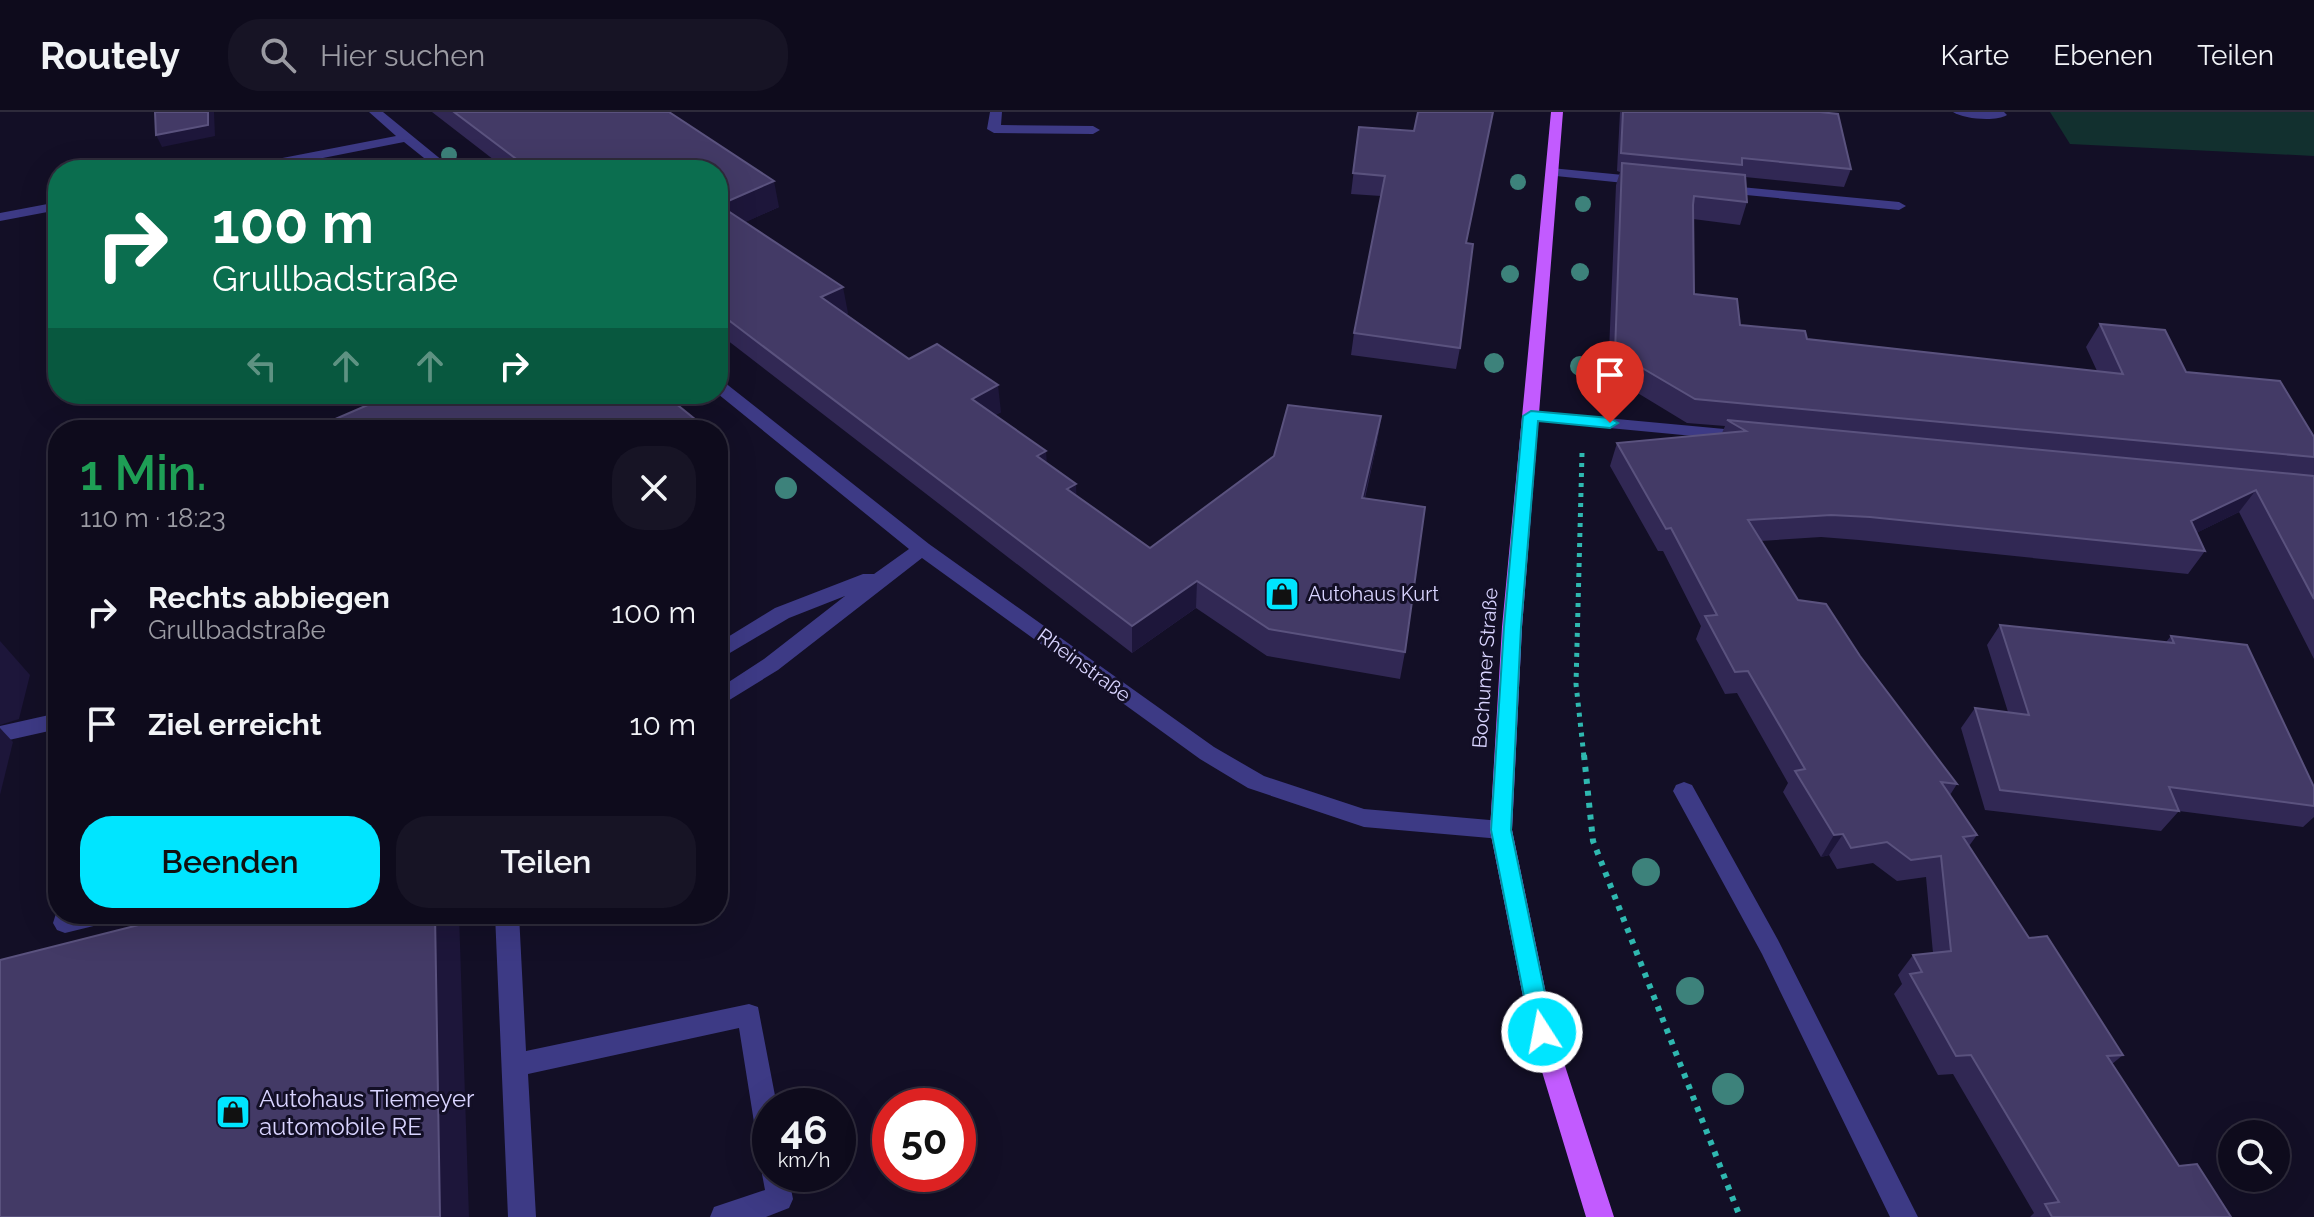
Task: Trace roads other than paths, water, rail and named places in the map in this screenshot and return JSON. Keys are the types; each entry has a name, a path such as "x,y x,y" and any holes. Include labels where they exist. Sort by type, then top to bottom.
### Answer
{"main road":[{"name":"Bochumer Straße","path":"1557,112 1512,627 1501,830 1542,1032 1600,1217"}],"street":[{"path":"375,112 434,160"},
{"path":"996,112 994,129 1093,130"},
{"path":"1959,112 2000,115"},
{"path":"293,160 406,138"},
{"path":"1551,172 1662,183"},
{"path":"1709,188 1899,206"},
{"path":"0,217 48,208"},
{"name":"Rheinstraße","path":"728,394 922,549 1207,753 1256,782 1364,818 1501,830"},
{"path":"1531,416 1758,437"},
{"path":"728,692 811,636 885,573 922,549"},
{"path":"728,647 782,613 885,573"},
{"path":"0,734 48,723"},
{"path":"1684,791 1770,947 1904,1217"},
{"path":"507,924 522,1217"},
{"path":"513,1065 749,1015 761,1088"},
{"path":"724,1217 780,1199 779,1192"}],"place":[{"name":"Autohaus Kurt","path":"1282,594"},
{"name":"Autohaus Tiemeyer automobile RE","path":"233,1112"}]}
